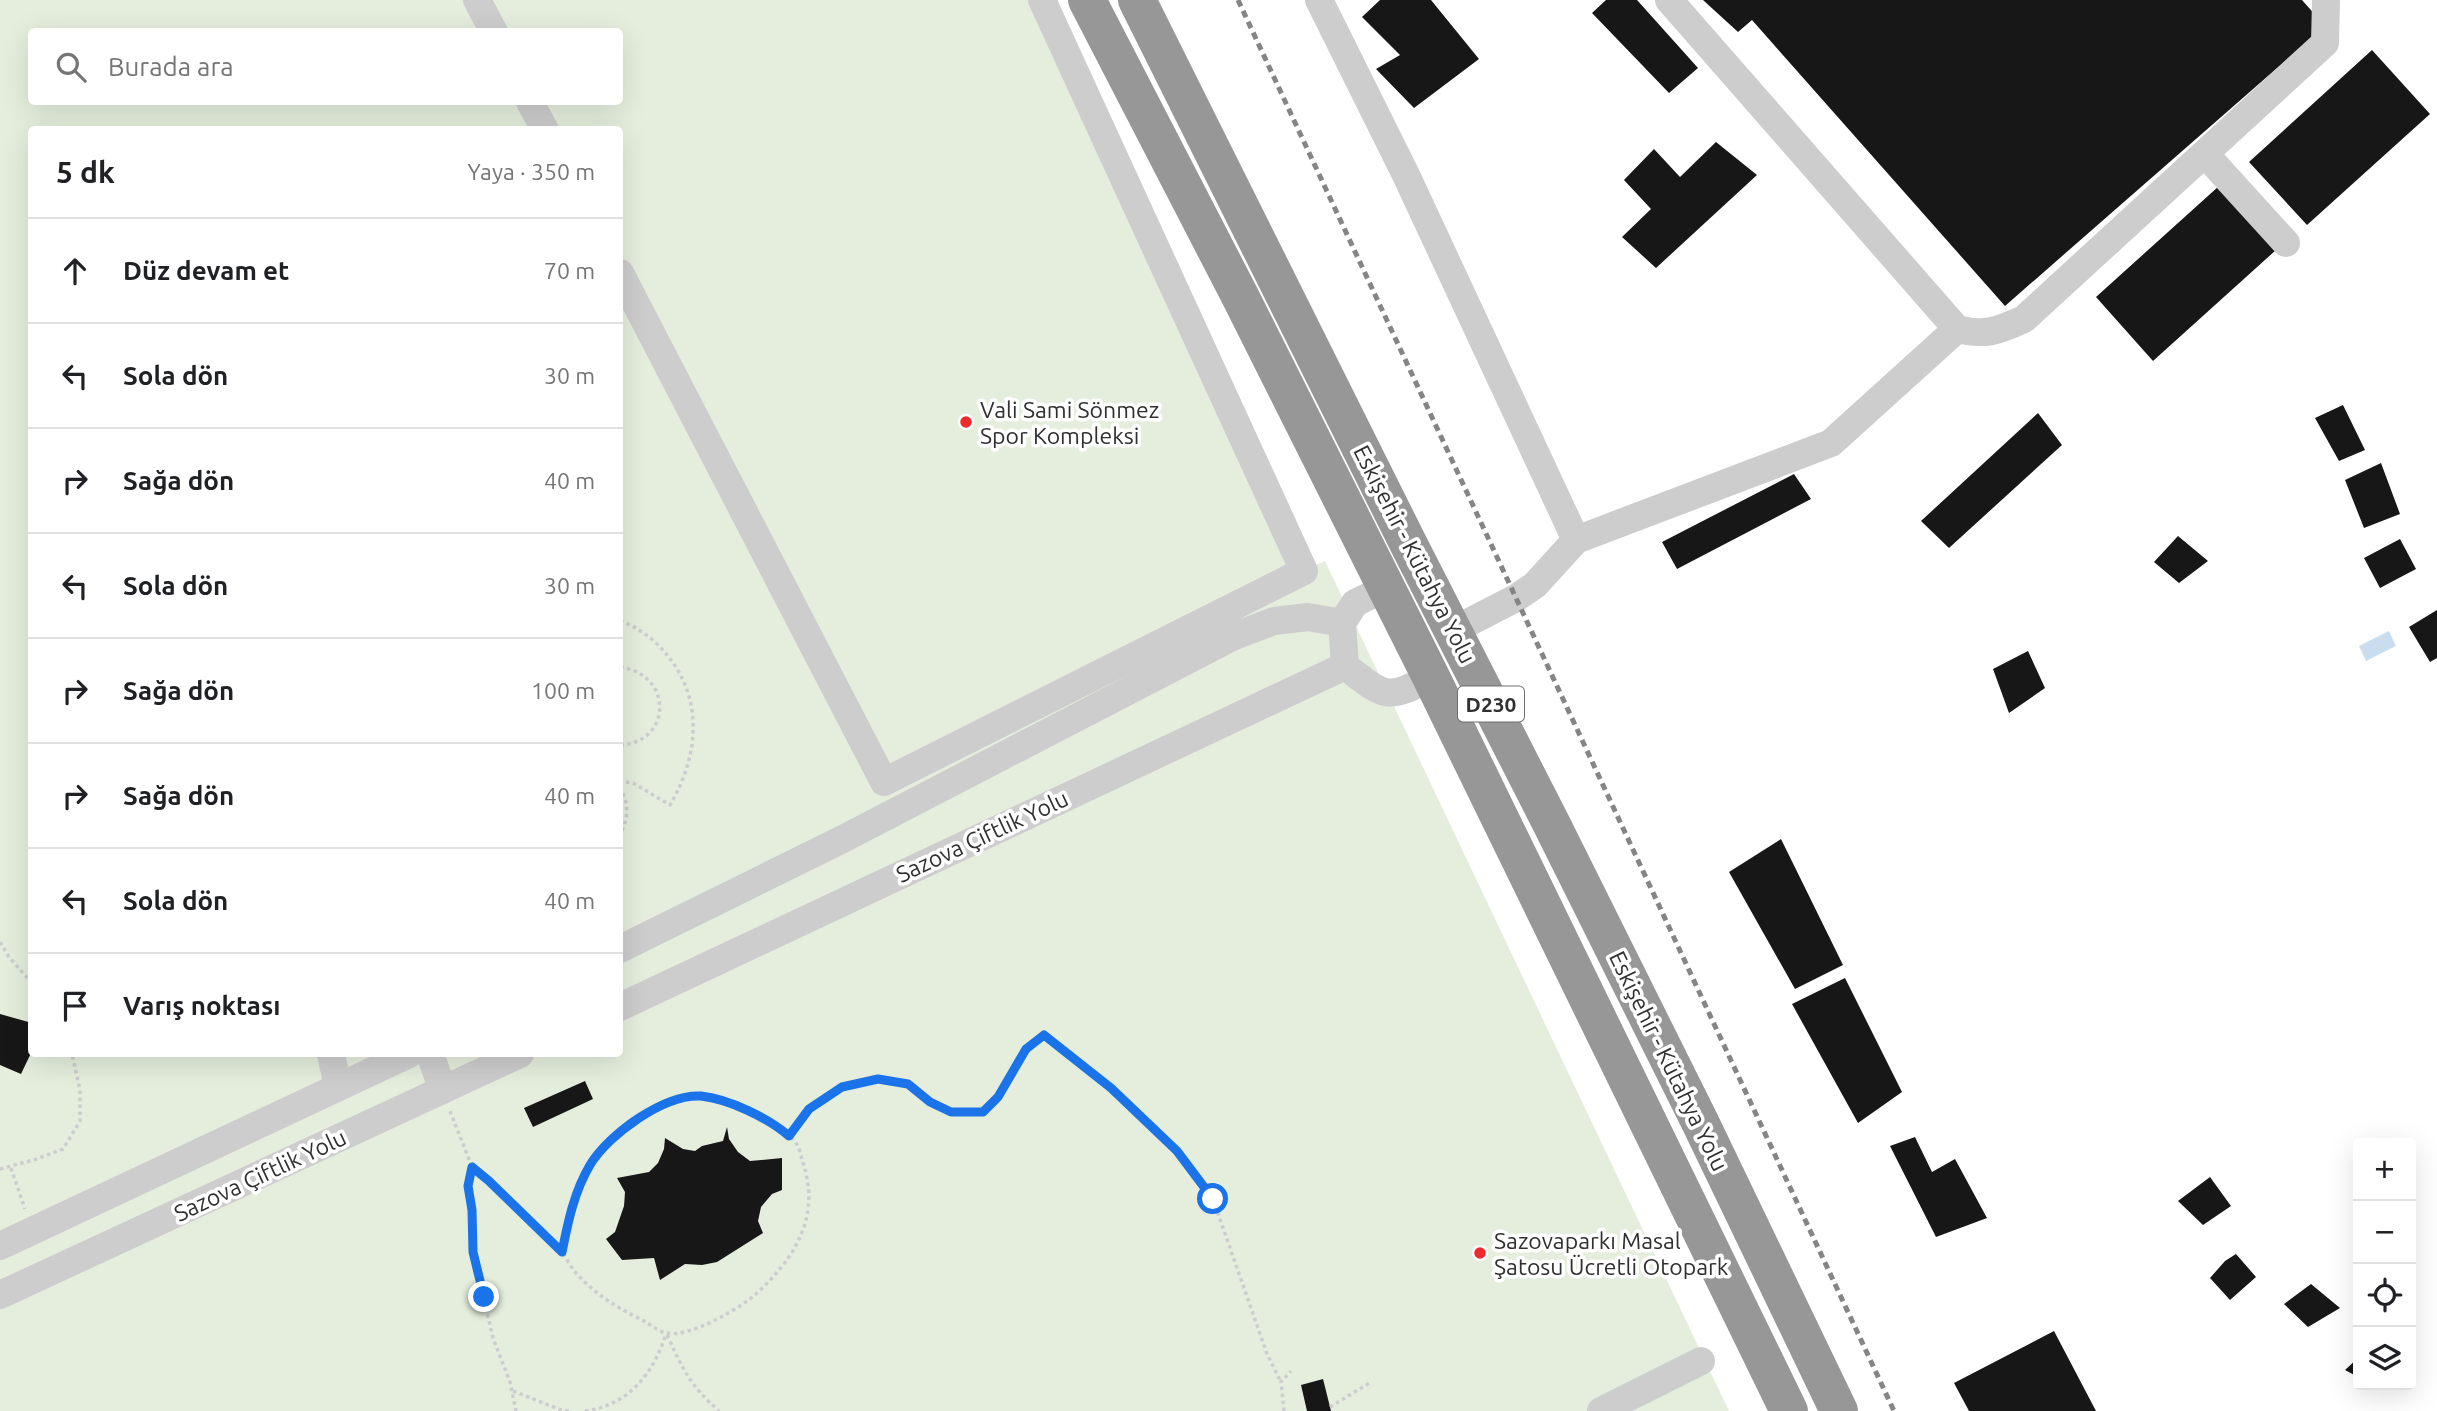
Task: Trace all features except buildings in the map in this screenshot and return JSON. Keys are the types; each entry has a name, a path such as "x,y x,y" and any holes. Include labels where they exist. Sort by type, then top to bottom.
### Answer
{"highway":[{"name":"Eskişehir - Kütahya Yolu","path":"1087,0 1241,298 1431,677 1789,1411"},
{"name":"Eskişehir - Kütahya Yolu","path":"1137,0 1700,1122 1839,1411"}],"street":[{"path":"477,0 492,28"},
{"path":"623,279 884,782 1304,570 1042,0"},
{"path":"1319,0 1406,175 1576,540"},
{"path":"1669,0 1957,329 1977,334 1999,330 2024,319 2325,43 2326,0"},
{"path":"532,105 543,126"},
{"path":"2205,153 2286,243"},
{"path":"1454,630 1535,585 1576,540 1830,443 1957,329"},
{"path":"1385,588 1355,603 1342,623 1345,666 1377,691 1402,693 1431,677"},
{"path":"623,948 839,841 1232,638 1274,621 1308,617 1342,623"},
{"name":"Sazova Çiftlik Yolu","path":"623,1006 1345,666"},
{"path":"332,1057 338,1087"},
{"name":"Sazova Çiftlik Yolu","path":"0,1246 398,1057"},
{"path":"431,1057 443,1090"},
{"name":"Sazova Çiftlik Yolu","path":"0,1296 514,1057"},
{"path":"1601,1411 1701,1361"}],"path":[{"path":"623,622 653,640 669,656 691,697 694,720 685,776 670,805 633,783 623,781"},
{"path":"623,668 643,674 652,683 660,707 651,731 641,740 623,745"},
{"path":"623,794 627,812 623,829"},
{"path":"0,942 28,978"},
{"path":"789,1136 809,1109 842,1087 878,1079 908,1084 930,1102 951,1112 983,1112 998,1097 1026,1049 1044,1035 1111,1088 1177,1151 1213,1199 1267,1354 1281,1382 1284,1411"},
{"path":"0,1170 63,1149 80,1121 80,1090 73,1057"},
{"path":"443,1090 472,1167 562,1252 577,1275 595,1292 666,1334 682,1333 728,1315 745,1305 780,1271 805,1229 810,1182 797,1144 769,1121 746,1110 701,1096 679,1099 659,1107 636,1120 615,1137 591,1163 572,1204 562,1252"},
{"path":"472,1167 468,1186 472,1210 473,1252 493,1338 513,1391 516,1411"},
{"path":"11,1168 33,1231"},
{"path":"585,1411 612,1405 627,1396 651,1367 666,1334"},
{"path":"666,1334 685,1375 700,1394 719,1411"},
{"path":"1281,1382 1291,1371"},
{"path":"1331,1407 1371,1382"},
{"path":"513,1391 569,1411"}],"green space":[{"path":"0,0 1042,0 1305,570 1325,561 1729,1411 0,1411"}],"water":[{"path":"2389,631 2396,646 2366,661 2359,646"}],"railway":[{"path":"1238,0 1894,1411"}],"place":[{"name":"Vali Sami Sönmez Spor Kompleksi","path":"966,422"},
{"name":"Sazovaparkı Masal Şatosu Ücretli Otopark","path":"1480,1253"}],"route":[{"path":"484,1297 473,1252 472,1210 468,1186 472,1167 562,1252 572,1204 591,1163 615,1137 636,1120 659,1107 679,1099 701,1096 746,1110 769,1121 789,1136 809,1109 842,1087 878,1079 908,1084 930,1102 951,1112 983,1112 998,1097 1026,1049 1044,1035 1111,1088 1177,1151 1213,1199"}]}
